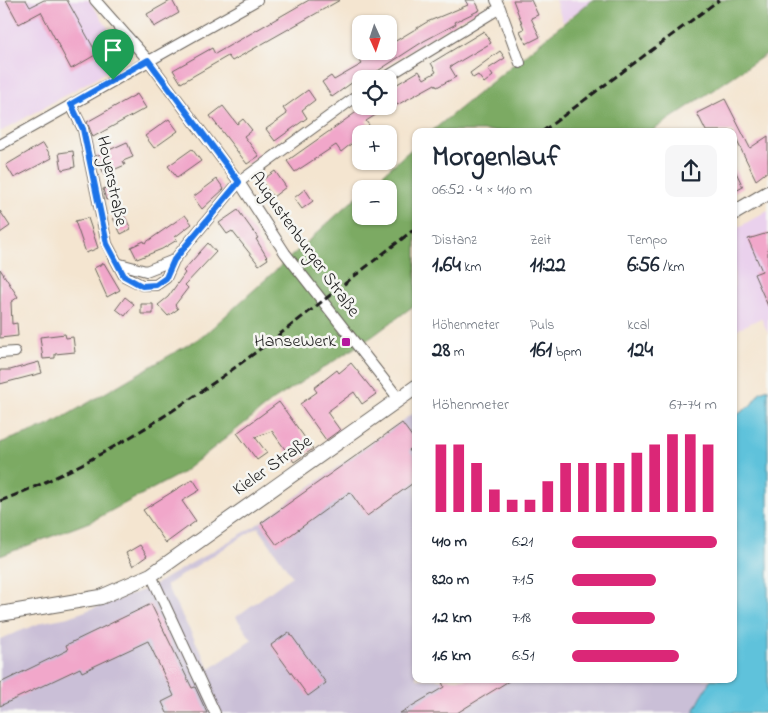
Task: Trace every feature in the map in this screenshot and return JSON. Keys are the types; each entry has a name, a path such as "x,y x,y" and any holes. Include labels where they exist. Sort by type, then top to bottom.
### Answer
{"main road":[{"path":"737,211 768,193"},
{"name":"Kieler Straße","path":"0,614 101,596 151,575 412,391"}],"street":[{"name":"Augustenburger Straße","path":"95,0 148,60 239,182 285,253 399,399"},
{"path":"0,145 257,0"},
{"path":"397,70 498,4 520,63"},
{"name":"Hoyerstraße","path":"71,104 83,129 107,244 120,264 124,276 142,286 156,285 166,278 174,260 239,182 352,100"},
{"name":"Hoyerstraße","path":"120,264 146,271 158,268 174,260"},
{"path":"0,353 15,352"},
{"path":"151,575 215,713"}],"shaded area":[{"path":"0,0 89,0 125,53 120,64 0,132"},
{"path":"555,0 592,0 563,22"},
{"path":"768,210 768,333 761,318 737,330 737,228"},
{"path":"412,414 412,683 709,683 693,713 0,713 0,639 43,622 69,617 149,588 255,526","holes":["258,527 292,576 236,617 252,640 210,669 166,585"]}],"green space":[{"path":"592,0 768,0 768,53 656,128 436,128"},
{"path":"412,149 412,307 373,336 275,399 182,473 92,521 0,556 0,443 50,425 203,336 352,201 352,225 397,225 397,180 376,180 388,170 397,170 397,162"}],"water":[{"path":"768,389 768,713 693,713 709,683 737,683 737,415 751,405 760,392"}],"building":[{"path":"6,0 26,0 30,7 44,0 67,0 97,54 71,69 41,12 19,24"},
{"path":"172,0 179,13 154,27 147,14"},
{"path":"309,0 340,0 232,61 228,56 181,83 173,70 212,48 215,54"},
{"path":"465,0 475,0 480,10 455,22 456,24 398,58 398,40 427,22 468,5"},
{"path":"513,0 531,0 538,15 531,18 540,37 526,44 520,31 524,29"},
{"path":"484,31 491,43 450,67 456,77 437,87 435,84 397,105 397,84 419,71 424,79 436,72 431,63"},
{"path":"500,51 505,58 488,69 493,76 484,83 478,75 473,78 470,73"},
{"path":"359,60 395,60 379,70 352,70 352,83 332,97 322,82 331,76 334,80 362,64"},
{"path":"308,90 315,100 302,110 307,118 275,141 266,129 287,114 283,108"},
{"path":"137,94 146,108 93,137 87,122"},
{"path":"725,99 750,148 768,136 768,171 756,180 737,141 737,128 704,128 697,113"},
{"path":"223,106 237,124 243,119 252,130 244,136 259,156 247,164 210,116"},
{"path":"352,115 376,115 366,121 369,125 352,125 352,143 341,152 336,145 295,172 287,161"},
{"path":"169,119 178,131 154,148 145,136"},
{"path":"127,142 133,157 123,161 125,165 104,174 96,156"},
{"path":"43,143 52,158 14,178 6,165"},
{"path":"192,149 201,161 177,178 168,166"},
{"path":"73,151 75,167 62,170 59,153"},
{"path":"275,171 286,187 273,197 261,181"},
{"path":"737,174 743,187 737,190"},
{"path":"217,179 224,189 202,209 193,197"},
{"path":"114,185 117,196 106,200 103,189"},
{"path":"305,189 313,201 302,209 294,198"},
{"path":"238,210 258,238 256,239 268,259 259,265 232,231 227,234 219,223"},
{"path":"0,211 10,226 0,233"},
{"path":"123,213 131,229 121,234 113,218"},
{"path":"185,215 192,224 175,237 177,240 162,249 137,259 131,247 144,241 145,243"},
{"path":"88,218 98,248 86,253 75,221"},
{"path":"768,233 768,306 754,274 762,271 748,239"},
{"path":"208,243 216,252 185,285 188,288 175,305 178,309 168,316 158,305 168,297 185,273 183,271"},
{"path":"104,263 120,290 107,297 94,268"},
{"path":"0,269 18,297 11,302 12,324 17,323 18,336 0,338"},
{"path":"125,297 134,304 125,316 116,309"},
{"path":"141,304 153,304 153,314 141,314"},
{"path":"65,334 66,338 73,337 75,352 55,354 55,358 43,359 40,337"},
{"path":"39,362 42,373 0,384 0,370 10,370"},
{"path":"351,363 376,394 362,404 354,392 327,412 340,430 326,440 300,404 317,392 314,388 337,370 339,373"},
{"path":"279,402 313,449 294,462 272,431 255,437 267,453 257,460 237,433"},
{"path":"402,423 412,437 412,448 409,450 412,454 412,484 367,516 350,492 277,545 261,523"},
{"path":"193,479 200,490 182,501 196,521 166,543 143,510"},
{"path":"140,545 147,556 133,566 126,553"},
{"path":"151,604 192,688 195,687 207,713 167,713 162,702 174,696 148,641 82,672 80,668 0,706 0,683 68,650 66,645"},
{"path":"289,632 326,683 308,696 271,645"},
{"path":"442,683 506,683 457,713 400,713 444,687"}],"railway":[{"path":"547,128 719,0"},
{"path":"0,501 58,476 113,447 166,415 268,343 412,231"}],"place":[{"name":"HanseWerk","path":"346,342"}],"route":[{"path":"148,60 239,182 174,260 166,278 156,285 142,286 124,276 120,264 107,244 83,129 71,104 113,80 148,60"}]}
